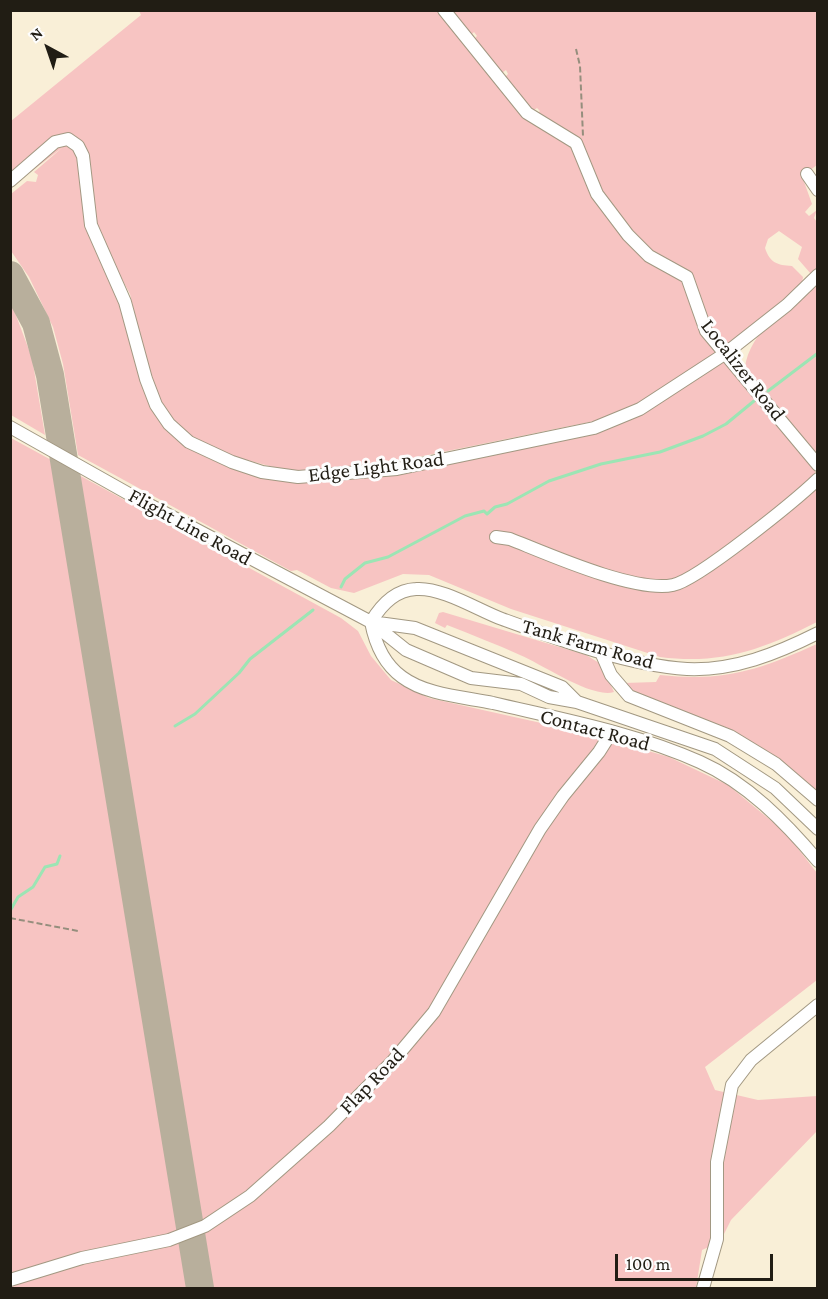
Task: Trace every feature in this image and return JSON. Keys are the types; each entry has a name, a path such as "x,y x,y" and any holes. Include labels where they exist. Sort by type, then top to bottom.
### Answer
{"lane":[{"name":"Localizer Road","path":"444,10 522,108 539,122 576,143 597,194 628,235 649,255 687,277 706,331 818,465"},
{"name":"Edge Light Road","path":"10,181 55,142 68,139 78,146 83,156 90,225 125,302 146,379 156,405 168,423 189,442 232,462 262,472 298,477 398,469 594,429 640,409 726,353 787,305 818,275"},
{"path":"807,174 818,190"},
{"name":"Flight Line Road","path":"10,427 129,494 371,622 406,650 471,678 521,684 549,697 577,702 715,749 775,788 818,829"},
{"path":"496,537 510,539 622,579 655,586 672,585 689,579 818,479"},
{"name":"Tank Farm Road","path":"371,622 384,604 396,595 423,589 502,619 600,650 670,668 718,668 762,658 818,633"},
{"name":"Flight Line Road","path":"371,622 415,628 562,687 577,702"},
{"name":"Contact Road","path":"371,622 375,639 387,662 411,682 448,694 611,733 680,754 725,777 776,816 818,861"},
{"path":"600,650 611,675 629,696 730,736 776,764 818,800"},
{"name":"Flap Road","path":"10,1280 82,1258 169,1240 205,1226 250,1197 328,1126 392,1062 434,1012 540,829 611,733"},
{"path":"703,1288 716,1249 717,1162 732,1084 751,1060 818,1005"}],"path":[{"path":"576,49 584,120 582,155"},
{"path":"10,918 78,930"}],"shaded area":[{"path":"139,11 440,11 526,117 569,141 636,249 685,279 719,352 662,390 614,417 374,466 288,471 217,452 187,435 166,412 151,383 130,294 98,235 86,149 79,139 68,134 11,175 11,121 141,15"},
{"path":"447,11 817,11 817,165 802,176 812,204 805,212 809,216 817,210 814,218 817,222 817,267 811,274 798,259 802,247 779,231 768,239 765,248 769,257 778,264 792,266 803,277 802,284 729,345 723,346 706,327 694,285 655,257 600,198 586,156 535,116 540,111 537,108 530,113 503,79 508,74 506,70 499,75 472,41 477,36 474,32 469,37"},
{"path":"70,144 78,159 88,233 121,301 150,406 172,435 187,446 202,455 237,469 273,477 310,481 348,480 385,475 554,443 596,432 639,414 720,362 727,362 815,466 815,479 692,573 674,582 639,581 510,535 496,533 492,537 630,585 670,589 700,574 722,559 817,482 817,622 779,640 742,653 703,659 682,659 660,657 511,609 429,575 403,574 354,593 331,588 297,570 291,571 78,455 63,364 53,327 29,277 11,251 11,194 27,181 36,182 38,175 34,172 63,147 28,174 39,158 51,149"},
{"path":"817,281 817,461 745,368 754,342 763,330"},
{"path":"11,302 32,358 45,435 11,415"},
{"path":"11,438 341,618 358,631 371,656 391,680 429,698 586,733 669,757 728,785 786,833 817,873 817,980 705,1067 715,1090 758,1100 817,1096 817,1131 731,1220 720,1242 702,1250 696,1288 11,1288"},
{"path":"443,612 586,655 601,664 614,692 605,693 580,686 502,647 447,625 445,628 435,623 439,613"},
{"path":"817,644 817,795 794,772 638,696 624,683 656,682 660,675 704,677 741,672 777,661"}],"waterway":[{"path":"768,391 818,353"},
{"path":"341,587 345,579 365,563 388,557 465,516 484,511 487,514 495,507 507,504 549,481 601,464 660,452 703,436 726,424 754,401"},
{"path":"175,726 195,714 239,673 250,659 313,610"},
{"path":"10,911 18,897 33,887 45,867 57,864 60,856"}],"taxiway":[{"path":"10,275 36,323 50,375 200,1288"}]}
